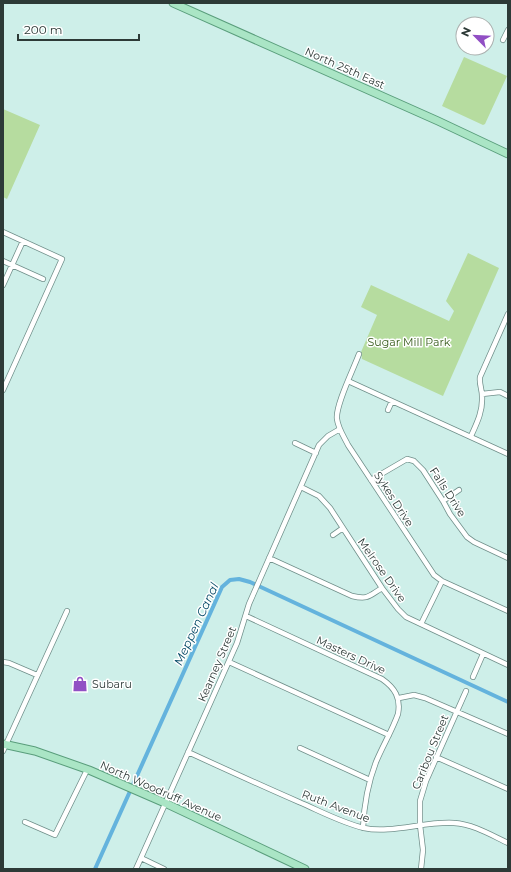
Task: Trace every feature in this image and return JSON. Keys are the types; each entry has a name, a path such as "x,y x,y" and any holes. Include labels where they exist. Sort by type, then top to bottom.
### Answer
{"main road":[{"name":"North 25th East","path":"173,3 438,121 508,154"},
{"name":"North Woodruff Avenue","path":"4,747 35,751 87,770 165,803 305,869"}],"street":[{"path":"503,40 508,30"},
{"path":"3,232 62,259 3,390"},
{"path":"3,285 23,240"},
{"path":"3,261 43,279"},
{"path":"471,436 480,417 482,407 482,394 479,382 480,377 504,329 508,314"},
{"name":"Sykes Drive","path":"359,354 337,414 340,429 348,445 434,575 442,581 508,611"},
{"path":"348,381 508,454"},
{"path":"482,394 500,392 508,396"},
{"path":"388,410 392,401"},
{"name":"Kearney Street","path":"136,869 229,662 237,643 255,588 319,445 328,436 340,429"},
{"path":"295,443 316,453"},
{"name":"Falls Drive","path":"371,480 407,459 411,459 423,470 450,514 467,537 474,542 507,557"},
{"name":"Melrose Drive","path":"301,487 320,496 330,508 382,588 406,617 508,665"},
{"path":"443,501 459,490"},
{"path":"333,535 343,528"},
{"path":"507,557 508,551"},
{"path":"269,558 352,596 362,599 367,598 382,588"},
{"path":"421,624 442,581"},
{"path":"4,747 67,611"},
{"name":"Masters Drive","path":"246,616 382,679 394,689 399,698"},
{"path":"472,677 483,654"},
{"path":"3,662 9,663 37,675"},
{"path":"229,662 389,736"},
{"name":"Caribou Street","path":"421,869 423,850 420,825 420,801 422,791 466,691"},
{"path":"363,828 364,811 370,780 376,761 398,714 400,706 399,698 414,695 418,696 445,706 456,712 462,713 508,734"},
{"path":"300,748 370,780"},
{"name":"Ruth Avenue","path":"188,752 319,811 363,828 377,830 446,823 463,824 508,843"},
{"path":"436,757 508,789"},
{"path":"25,822 55,835 87,770"},
{"path":"141,858 164,869"}],"green space":[{"path":"464,57 507,76 485,124 483,125 442,106"},
{"path":"3,109 40,125 7,199 3,197"},
{"name":"Sugar Mill Park","path":"468,253 499,268 443,396 362,359 361,352 377,315 361,307 371,285 449,321 454,311 446,301"}],"waterway":[{"name":"Meppen Canal","path":"95,869 222,587 230,580 239,579 250,582 508,702"}],"place":[{"name":"Subaru","path":"80,684"}]}
